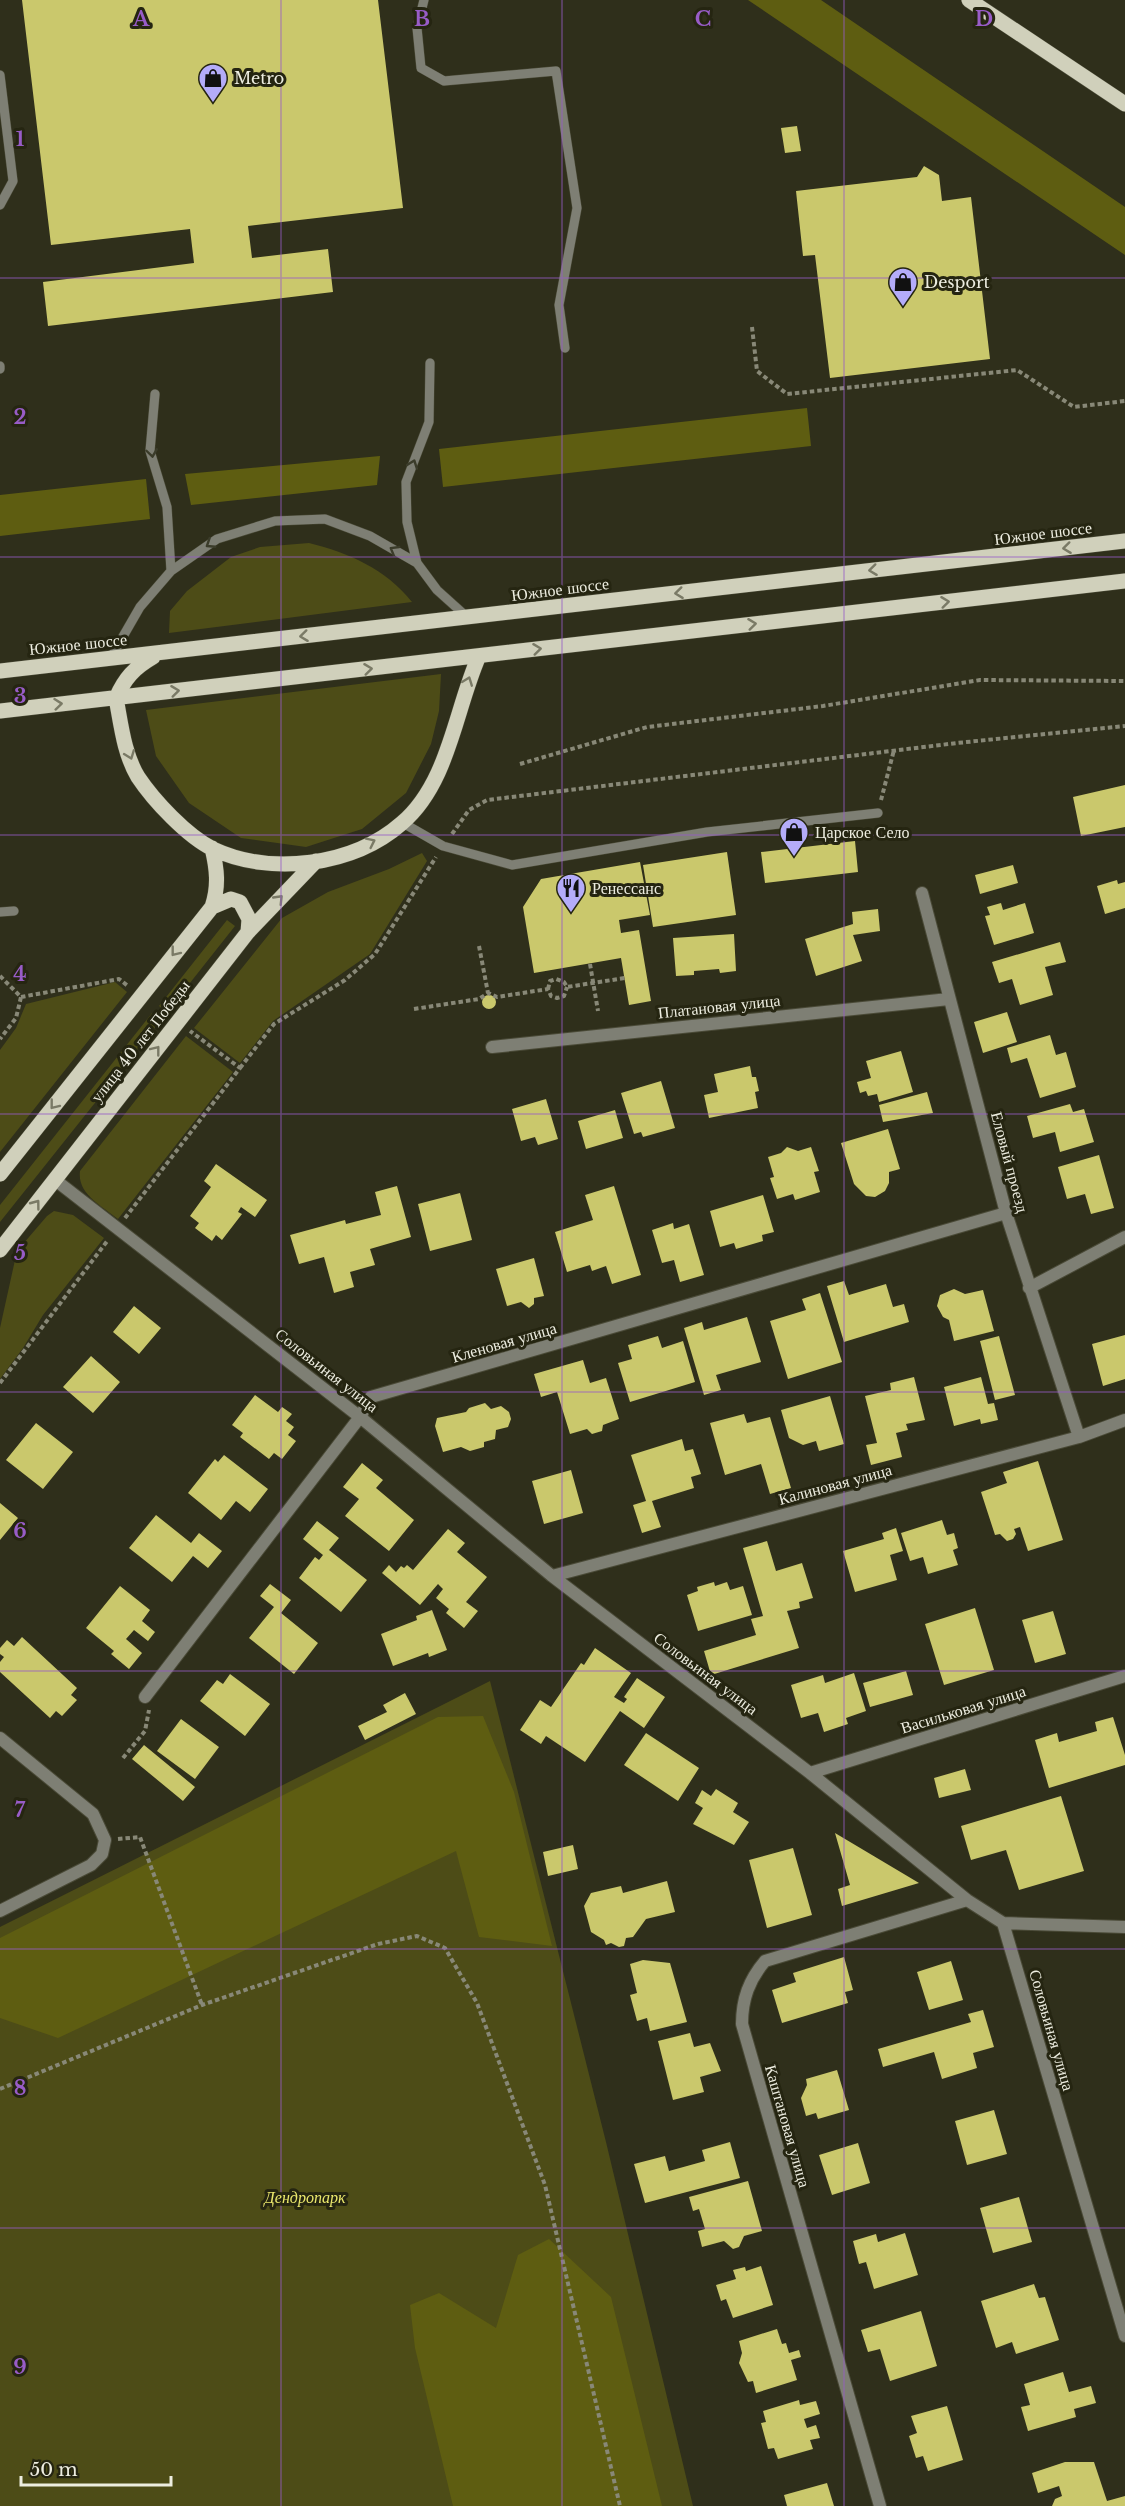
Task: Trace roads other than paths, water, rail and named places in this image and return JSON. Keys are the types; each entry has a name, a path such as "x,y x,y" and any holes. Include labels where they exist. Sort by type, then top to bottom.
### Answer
{"main road":[{"path":"969,0 1125,104"},
{"name":"Южное шоссе","path":"0,671 1125,541"},
{"path":"0,711 1125,581"},
{"path":"159,653 136,667 123,682 116,698 125,744 137,776 161,806 212,848 244,860 283,864 316,861 350,852 379,839 403,823 424,798 442,763 468,681 479,656"},
{"name":"улица 40 лет Победы","path":"0,1174 212,907 218,872 212,848"},
{"name":"улица 40 лет Победы","path":"2,1247 248,932 316,861"},
{"path":"212,907 231,899 240,902 249,919 248,932"}],"street":[{"name":"Еловый проезд","path":"922,893 1006,1213 1079,1437"},
{"name":"Платановая улица","path":"492,1047 949,999"},
{"name":"Соловьиная улица","path":"54,1179 360,1417 552,1576 810,1773 967,1900 1003,1923 1125,2336"},
{"name":"Кленовая улица","path":"145,1697 360,1417 371,1397 1006,1213"},
{"path":"1029,1288 1125,1237"},
{"path":"0,1262 2,1247"},
{"name":"Калиновая улица","path":"552,1576 1079,1437 1125,1420"},
{"name":"Васильковая улица","path":"810,1773 1125,1676"},
{"path":"0,1738 93,1814 105,1840 102,1854 91,1865 0,1911"},
{"name":"Каштановая улица","path":"880,2506 742,2024 742,2006 751,1981 765,1961 967,1900"},
{"path":"1003,1923 1125,1927"}],"lane":[{"path":"424,0 417,28 421,68 444,81 556,71 577,208 559,305 565,348"},
{"path":"0,75 13,181 0,205"},
{"path":"430,363 429,422 406,482 407,522 417,563 437,590 467,617"},
{"path":"155,394 150,452 167,507 171,571"},
{"path":"110,659 140,608 171,571 218,539 275,521 325,519 370,536 417,563"},
{"path":"403,823 443,846 512,865 707,832 878,813"},
{"path":"0,912 14,911"}],"place":[{"name":"Metro","path":"213,104"},
{"name":"Desport","path":"903,308"},
{"name":"Царское Село","path":"794,858"},
{"name":"Ренессанс","path":"571,914"}],"park label":[{"name":"Дендропарк","path":"305,2197"}]}
